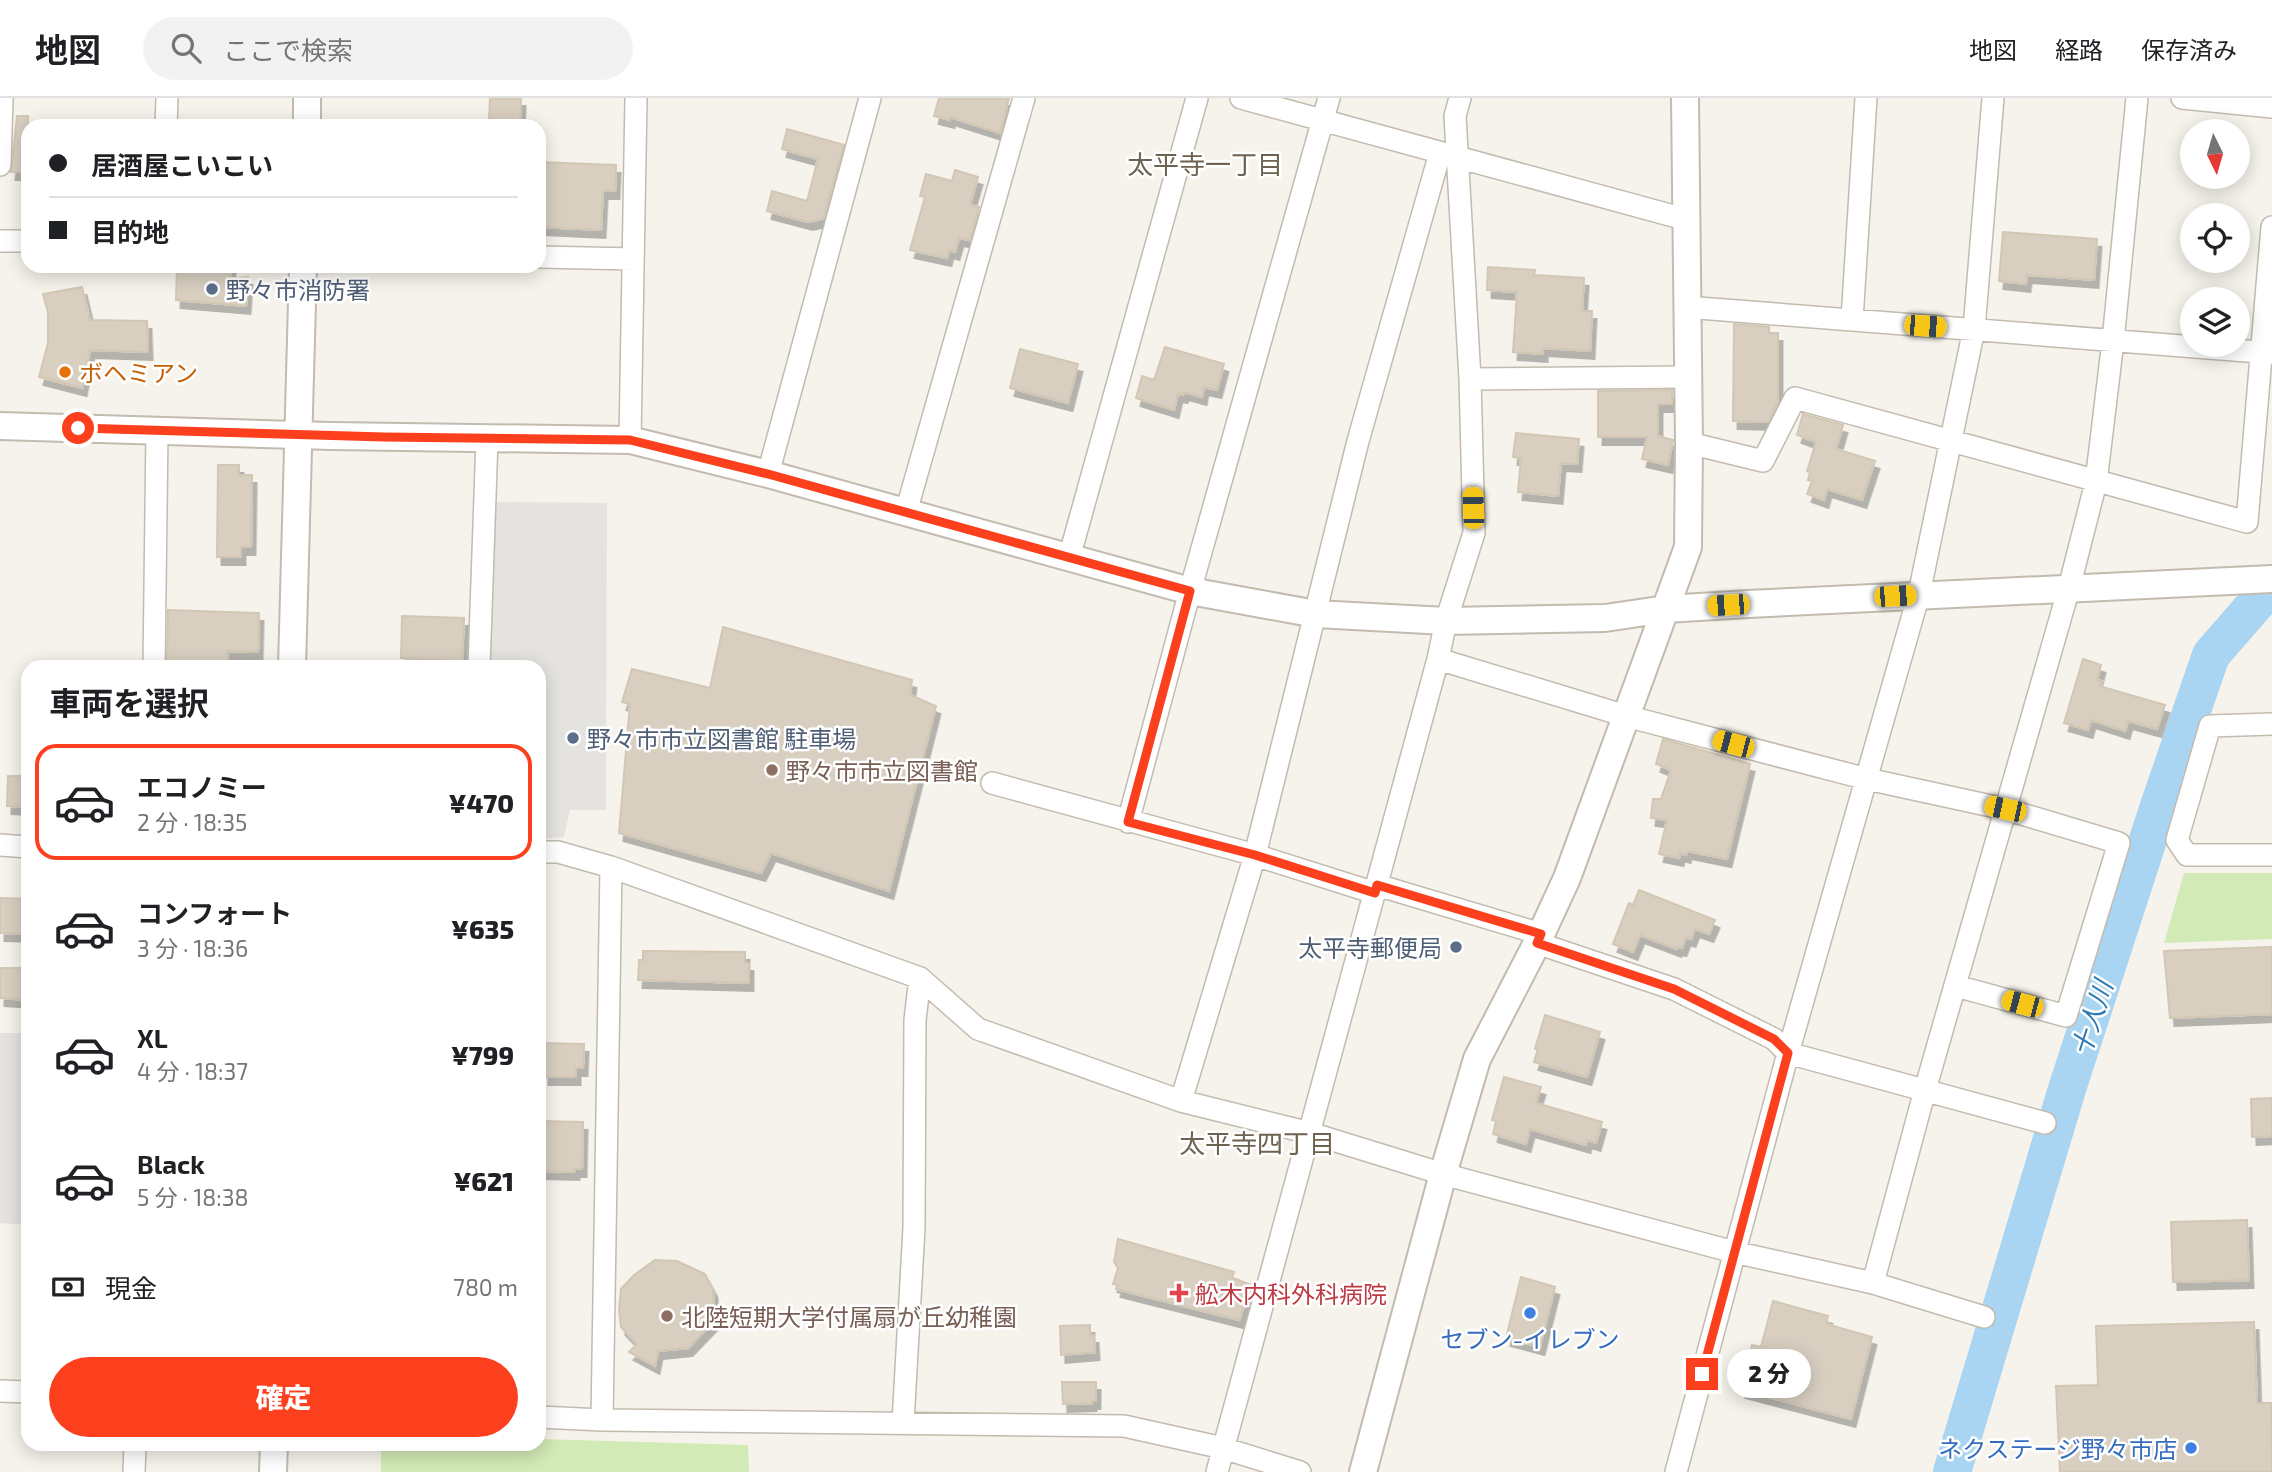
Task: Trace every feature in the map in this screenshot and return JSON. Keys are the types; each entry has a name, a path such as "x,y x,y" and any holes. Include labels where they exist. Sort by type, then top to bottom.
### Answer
{"street":[{"path":"0,165 2,98"},
{"path":"166,119 167,98"},
{"path":"307,98 307,119"},
{"path":"630,440 636,98"},
{"path":"768,474 870,98"},
{"path":"906,512 1024,98"},
{"path":"1069,558 1197,98"},
{"path":"1241,98 1688,220"},
{"path":"1128,822 1329,98"},
{"path":"1181,1101 1255,855 1358,441 1449,156 1460,98"},
{"path":"1363,1472 1443,1174 1477,1059 1567,878 1688,547 1688,220 1685,98"},
{"path":"1852,320 1866,98"},
{"path":"1676,1472 1788,1053 1919,594 1975,330 1993,98"},
{"path":"1873,1283 2069,588 2096,482 2137,98"},
{"path":"2182,98 2272,107"},
{"path":"1217,1472 1438,659 1446,621 1474,533 1470,379 1449,156"},
{"path":"1689,443 1763,461 1795,398 2246,522 2267,353 2272,227"},
{"path":"0,241 21,241"},
{"path":"546,257 633,259"},
{"path":"292,660 303,273"},
{"path":"1686,307 2267,353"},
{"path":"1470,379 1688,377"},
{"path":"0,426 299,435 630,440 768,474 1190,591 1316,614 1446,621 1605,618 1666,609 1919,594 2272,579"},
{"path":"154,660 157,431"},
{"path":"479,660 487,439"},
{"path":"1438,659 1626,716 1867,779 2005,809 2119,844 2066,1016 1956,986"},
{"path":"2272,724 2210,726 2177,840 2187,855 2272,855"},
{"path":"992,783 1376,889 1539,938 1674,989 1774,1039 1788,1053 2045,1123"},
{"path":"0,845 21,846"},
{"path":"546,852 558,852 611,867 920,978 978,1029 1181,1101 1310,1133 1443,1174 1734,1252 1873,1283 1984,1317"},
{"path":"602,1420 611,867"},
{"path":"903,1423 914,1228 915,1020 920,978"},
{"path":"0,1391 21,1392"},
{"path":"546,1417 1124,1426 1223,1448 1300,1472"},
{"path":"134,1472 135,1451"},
{"path":"273,1472 274,1451"}],"green space":[{"path":"2184,873 2272,873 2272,939 2164,943"},
{"path":"546,1439 748,1445 749,1472 381,1472 381,1451 546,1451"}],"shaded area":[{"name":"野々市市立図書館 駐車場","path":"494,502 607,503 606,810 570,810 564,837 546,838 546,660 488,660"},
{"path":"0,1033 21,1033 21,1224 0,1223"}],"building":[{"path":"490,98 521,98 520,119 489,119"},
{"path":"939,98 1009,98 1000,133 950,117 950,120 934,116"},
{"path":"17,116 28,116 28,119 21,119 21,172 11,172"},
{"path":"787,129 844,145 823,219 808,222 767,211 772,191 807,201 818,159 782,149"},
{"path":"546,162 616,165 615,191 603,191 601,230 546,227"},
{"path":"955,170 978,177 970,205 979,207 970,240 959,238 955,252 949,250 947,258 910,250 925,197 920,196 926,174 952,181"},
{"path":"2003,232 2097,239 2094,280 2027,275 2026,284 1999,281"},
{"path":"1488,267 1535,270 1534,275 1584,278 1582,311 1592,311 1590,351 1543,348 1543,354 1513,352 1517,292 1487,290"},
{"name":"野々市消防署","path":"177,273 230,273 230,279 248,277 246,306 176,300"},
{"path":"82,287 90,320 147,321 148,352 90,350 82,388 39,377 48,343 48,312 43,294"},
{"path":"1734,324 1769,327 1769,333 1778,333 1778,402 1768,422 1733,421"},
{"path":"1165,347 1224,364 1217,390 1204,387 1202,397 1184,392 1183,395 1178,394 1174,410 1136,398 1142,376 1154,380"},
{"path":"1020,349 1078,364 1068,403 1010,388"},
{"path":"1672,390 1672,404 1658,404 1658,436 1673,440 1668,465 1642,459 1647,437 1598,437 1598,391"},
{"path":"1803,414 1843,425 1836,449 1875,461 1862,500 1827,489 1824,500 1807,494 1812,481 1808,480 1810,472 1807,471 1816,442 1797,435"},
{"path":"1516,433 1579,439 1577,464 1561,463 1558,496 1518,492 1521,458 1513,457"},
{"path":"218,465 239,465 239,475 252,475 251,547 241,547 241,557 217,557"},
{"path":"168,610 259,613 258,652 228,651 227,660 167,660"},
{"path":"402,616 464,618 462,660 401,658"},
{"name":"野々市市立図書館","path":"723,627 912,680 910,695 936,706 889,891 771,853 761,873 619,833 630,704 622,702 632,669 710,688"},
{"path":"2083,659 2101,665 2097,680 2102,681 2099,686 2165,705 2157,729 2128,721 2125,731 2091,720 2088,730 2064,723"},
{"path":"1663,739 1750,764 1727,859 1687,851 1686,855 1680,853 1679,858 1659,854 1667,820 1651,818 1653,799 1661,799 1671,770 1656,764"},
{"path":"8,776 21,776 21,807 7,806"},
{"path":"1639,890 1715,920 1709,934 1695,929 1691,939 1686,937 1682,948 1677,949 1640,935 1633,952 1613,944 1629,903 1633,905"},
{"path":"0,898 21,899 21,934 0,933"},
{"path":"2272,947 2272,1014 2170,1018 2164,951"},
{"path":"643,951 745,952 745,963 749,963 749,983 638,980 639,960 643,960"},
{"path":"0,968 21,968 21,1000 0,998"},
{"path":"1545,1015 1600,1032 1587,1077 1534,1062"},
{"path":"546,1043 584,1044 583,1068 576,1068 576,1077 546,1077"},
{"path":"1504,1077 1541,1087 1536,1103 1602,1122 1596,1143 1587,1140 1586,1145 1530,1129 1526,1144 1493,1134 1496,1121 1492,1120"},
{"path":"2272,1098 2272,1136 2252,1137 2251,1099"},
{"path":"546,1121 583,1122 582,1169 575,1169 575,1172 546,1171"},
{"path":"2247,1220 2249,1280 2173,1282 2171,1222"},
{"path":"1118,1239 1234,1272 1232,1278 1252,1285 1239,1320 1116,1289 1117,1285 1113,1284 1118,1268 1114,1262"},
{"name":"北陸短期大学付属扇が丘幼稚園","path":"655,1260 677,1261 705,1274 713,1290 714,1321 688,1348 658,1351 655,1366 629,1352 637,1344 621,1327 619,1310 621,1289 634,1275"},
{"name":"セブン-イレブン","path":"1521,1277 1555,1287 1540,1347 1506,1338"},
{"path":"1773,1301 1828,1316 1826,1324 1872,1337 1851,1419 1741,1390 1752,1345 1761,1347"},
{"path":"2254,1322 2257,1403 2271,1403 2272,1472 2060,1472 2056,1386 2098,1385 2096,1326"},
{"path":"1090,1325 1090,1335 1094,1335 1095,1352 1061,1355 1060,1326"},
{"path":"1062,1382 1096,1382 1096,1401 1063,1404"}],"waterway":[{"name":"十人川","path":"1952,1472 2067,1089 2211,655 2272,585"}],"place":[{"name":"野々市消防署","path":"212,289"},
{"name":"ボヘミアン","path":"65,372"},
{"name":"野々市市立図書館 駐車場","path":"573,738"},
{"name":"野々市市立図書館","path":"772,770"},
{"name":"太平寺郵便局","path":"1456,947"},
{"name":"舩木内科外科病院","path":"1179,1293"},
{"name":"セブン-イレブン","path":"1530,1313"},
{"name":"北陸短期大学付属扇が丘幼稚園","path":"667,1316"},
{"name":"ネクステージ野々市店","path":"2191,1448"}],"district":[{"name":"太平寺一丁目","path":"1205,163"},
{"name":"太平寺四丁目","path":"1257,1142"}],"route":[{"path":"78,428 243,434 630,440 768,474 1190,591 1128,822 1255,855 1375,893 1377,885 1541,934 1537,943 1674,989 1774,1039 1788,1053 1702,1374"}]}
